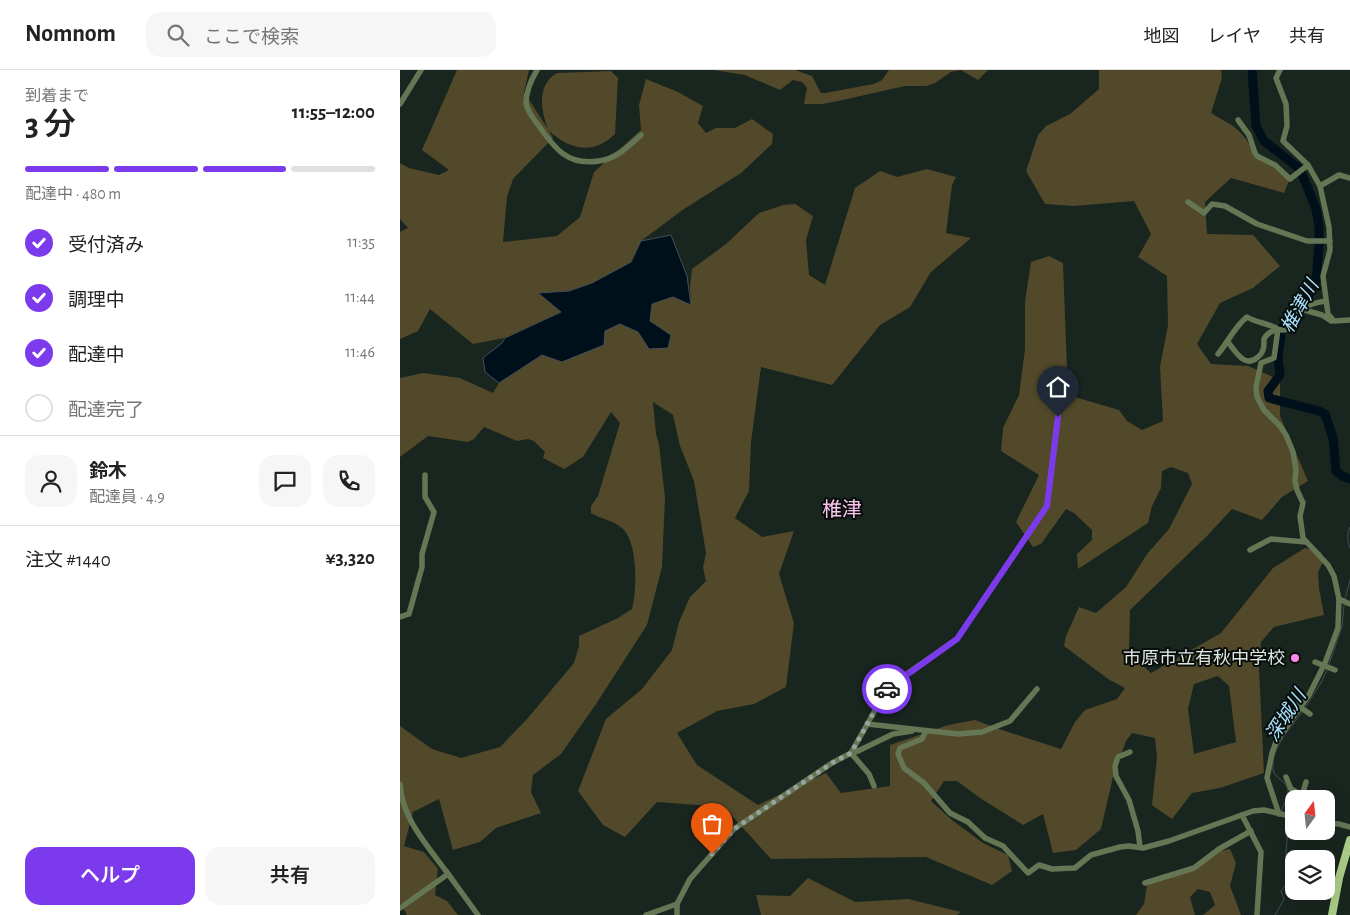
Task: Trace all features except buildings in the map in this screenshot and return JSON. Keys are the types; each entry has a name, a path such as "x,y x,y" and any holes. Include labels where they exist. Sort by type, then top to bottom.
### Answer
{"main road":[{"path":"1332,915 1339,878 1350,840"}],"street":[{"path":"400,104 421,70"},
{"path":"537,70 530,82 526,104 552,145 559,152 577,160 599,161 614,157 642,135"},
{"path":"1280,70 1276,78 1286,104 1287,120 1283,141 1308,165 1320,186 1330,227 1330,250 1323,276 1328,314 1334,320"},
{"path":"1238,120 1249,135 1258,156 1275,165 1290,179 1308,165"},
{"path":"1320,186 1339,175 1350,178"},
{"path":"1188,202 1204,213 1212,204 1225,206 1256,224 1307,241 1330,241"},
{"path":"1228,342 1244,361 1249,363 1254,361 1262,354 1266,336 1278,330 1285,330 1291,319 1313,303 1326,301"},
{"path":"1301,310 1322,315 1330,321 1350,320"},
{"path":"1218,354 1240,322 1247,317 1256,322 1264,322 1278,330"},
{"path":"1278,330 1274,358 1261,363 1256,387 1257,398 1264,410 1280,426 1293,452 1296,470 1295,481 1303,503 1300,516 1301,527 1306,542 1328,565 1334,576 1338,599 1338,628 1326,664 1309,695 1276,742 1272,752 1267,778 1279,814"},
{"path":"851,753 888,687 957,639 1047,506 1060,399"},
{"path":"400,617 408,614 422,567 422,554 434,512 425,497 425,475"},
{"path":"1250,550 1271,539 1306,542"},
{"path":"1338,599 1350,604"},
{"path":"1315,662 1335,670"},
{"path":"867,724 896,731 918,730 958,734 982,732 1010,721 1037,689"},
{"path":"1294,703 1310,714"},
{"path":"677,915 677,904 690,879 734,829 832,763 896,731"},
{"path":"926,732 922,739 900,748 898,754 904,768 924,782 950,813 968,822 985,838 1003,846 1028,873 1039,865 1052,869 1075,868 1091,855 1120,847 1140,847 1169,841 1253,811 1264,810 1285,815"},
{"path":"1130,752 1118,757 1115,766 1116,776 1129,800 1138,831 1140,847"},
{"path":"851,753 869,774 874,786"},
{"path":"1286,777 1292,790"},
{"path":"1304,790 1306,782"},
{"path":"400,784 408,817 478,915"},
{"path":"1242,815 1261,852 1257,915"},
{"path":"1335,824 1350,827"},
{"path":"1146,883 1194,868 1219,848 1251,831"},
{"path":"400,908 448,874"},
{"path":"646,915 677,904"}],"shaded area":[{"path":"457,70 529,70 524,92 548,129 542,107 542,99 543,91 550,78 557,73 611,71 618,78 615,134 607,141 598,145 581,148 565,142 549,131 553,138 513,179 507,197 503,242 557,236 580,217 594,172 641,130 639,105 646,79 678,92 703,106 698,123 706,133 716,128 735,128 752,119 773,134 772,144 741,173 684,209 641,241 632,262 592,283 569,291 539,293 562,312 504,338 473,344 430,309 418,331 400,339 400,232 408,228 400,219 400,163 409,168 439,175 449,170 422,150"},
{"path":"713,70 795,70 812,76 821,93 825,93 874,84 882,80 889,70 961,70 951,72 935,83 926,86 905,86 822,104 804,104 807,88 802,82 793,80 780,90 745,75"},
{"path":"961,70 988,70 978,80"},
{"path":"1099,70 1221,70 1222,78 1211,113 1241,133 1250,145 1253,153 1276,168 1289,181 1284,193 1231,178 1205,202 1207,234 1253,235 1280,266 1253,288 1220,303 1197,344 1211,364 1248,366 1280,380 1280,416 1308,481 1282,497 1262,520 1232,509 1207,536 1130,610 1129,653 1151,673 1221,633 1273,568 1305,548 1321,552 1323,562 1318,572 1324,615 1274,627 1261,642 1259,668 1264,773 1220,788 1192,793 1172,819 1152,805 1157,757 1155,738 1132,733 1126,741 1113,777 1101,829 1076,850 1053,853 1043,814 1023,825 957,781 944,781 931,801 952,820 983,843 1008,855 1012,871 992,885 926,857 771,859 724,807 657,802 625,837 603,825 578,791 606,719 642,689 672,650 679,622 690,597 706,581 703,568 706,553 694,481 680,446 673,415 653,402 665,498 662,567 647,625 561,754 533,775 531,792 541,813 496,828 480,842 453,850 439,799 413,812 404,846 424,852 438,869 435,895 447,901 458,915 407,915 400,903 400,726 432,749 461,758 500,747 527,719 574,663 579,646 579,636 618,618 632,609 635,591 635,568 631,545 623,529 591,513 591,506 598,496 620,423 611,412 583,457 564,469 543,458 545,452 534,441 528,439 517,441 484,427 474,439 468,442 428,436 400,457 400,378 423,373 460,378 493,393 499,383 542,355 562,362 605,330 620,324 638,332 649,349 670,335 650,322 652,304 673,297 691,305 692,269 726,244 759,213 783,205 795,204 813,216 806,240 809,275 825,285 855,188 880,171 897,177 927,169 956,177 952,185 946,233 971,238 931,272 910,307 880,325 832,385 761,367 751,442 749,491 735,518 762,537 794,531 779,574 794,623 786,687 754,704 717,711 677,733 697,765 758,805 826,773 841,793 890,786 890,745 948,725 975,720 1061,749 1075,722 1085,710 1117,699 1125,688 1108,679 1064,646 1066,636 1079,607 1096,613 1126,587 1147,554 1169,529 1192,484 1188,473 1171,467 1162,471 1161,488 1152,506 1148,523 1078,569 1077,554 1092,540 1092,530 1074,513 1066,509 1041,544 1033,547 1016,522 1039,475 1001,451 1003,428 1019,395 1025,349 1025,301 1031,262 1049,256 1063,263 1068,395 1119,410 1127,421 1142,430 1163,421 1160,367 1168,325 1167,276 1138,257 1151,234 1134,201 1074,206 1045,204 1026,171 1038,135 1046,126 1070,114 1099,89","holes":["1218,676 1229,686 1236,742 1194,754 1188,709 1194,684"]},
{"path":"1230,849 1236,863 1230,886 1241,915 1203,915 1215,905 1210,892 1198,889 1190,897 1195,915 1136,915 1144,904 1147,885 1190,871 1220,851"},
{"path":"808,878 855,902 908,899 961,912 957,915 761,915 756,895 790,896"}],"water":[{"path":"671,235 687,276 691,305 673,297 652,304 650,321 671,335 668,348 649,349 638,332 620,324 605,331 604,345 562,362 542,355 499,383 485,372 483,358 502,343 505,338 561,312 538,293 569,291 592,283 631,262 641,241"}],"waterway":[{"name":"椎津川","path":"1252,70 1256,126 1264,141 1300,169 1316,209 1319,226 1316,281 1308,296 1282,328 1278,357 1280,375 1268,391 1269,398 1325,414 1333,438 1336,471 1350,479"},
{"name":"深城川","path":"1350,527 1348,532 1350,548"},
{"name":"深城川","path":"1345,599 1350,580"},
{"name":"深城川","path":"1329,664 1342,627 1344,605"},
{"name":"深城川","path":"1305,708 1327,670"},
{"name":"深城川","path":"1282,811 1288,791 1286,785 1275,775 1273,761 1278,745 1303,711"},
{"name":"深城川","path":"1275,915 1284,899 1281,891 1291,878 1286,853 1287,840"}],"way so far":[{"path":"712,854 734,829 832,763 851,753 887,689"}],"place":[{"name":"市原市立有秋中学校","path":"1295,658"}],"district":[{"name":"椎津","path":"842,509"}],"route":[{"path":"887,689 957,639 1047,506 1058,417"}]}
